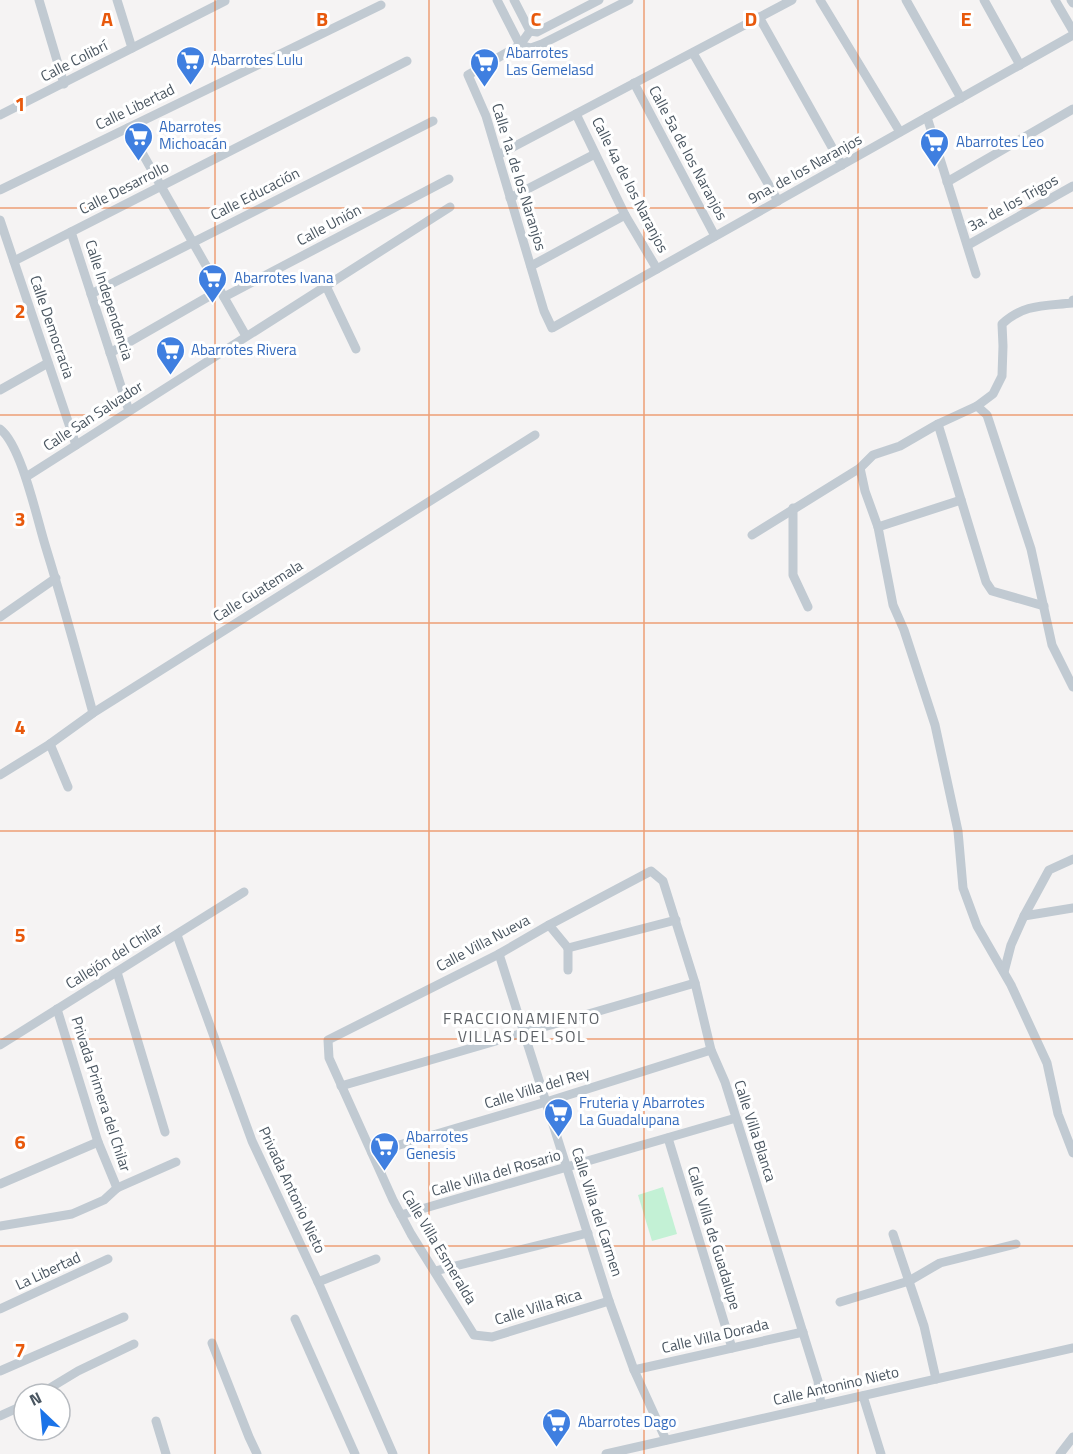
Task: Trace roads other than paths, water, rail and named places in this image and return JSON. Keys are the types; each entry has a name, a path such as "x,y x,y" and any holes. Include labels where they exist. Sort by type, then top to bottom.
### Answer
{"street":[{"path":"39,0 64,84"},
{"path":"117,0 132,48"},
{"path":"497,0 520,45 531,48 629,0"},
{"path":"514,0 530,31 537,32 599,0"},
{"path":"498,155 792,0"},
{"path":"820,0 900,132"},
{"path":"906,0 961,98"},
{"path":"984,0 1020,65"},
{"path":"1055,0 1073,33"},
{"name":"Calle Colibrí","path":"0,115 64,84 210,4 225,1"},
{"name":"Calle Libertad","path":"0,190 381,5"},
{"path":"759,17 842,165"},
{"name":"Calle 1a. de los Naranjos","path":"530,31 520,45 468,75 486,116 544,311 552,328"},
{"name":"9na. de los Naranjos","path":"552,328 1073,33"},
{"path":"693,52 778,201"},
{"name":"Calle Desarrollo","path":"14,261 407,61"},
{"name":"Calle 5a de los Naranjos","path":"634,83 715,236"},
{"path":"947,182 1073,110"},
{"name":"Calle 4a de los Naranjos","path":"576,114 625,215 657,269"},
{"path":"927,117 976,274"},
{"name":"Calle Educación","path":"91,294 433,121"},
{"path":"128,128 246,336"},
{"path":"510,198 595,154"},
{"name":"Calle Unión","path":"110,353 222,293 449,180"},
{"name":"3a. de los Trigos","path":"968,246 1073,186"},
{"name":"Calle San Salvador","path":"26,477 450,207"},
{"path":"531,266 625,215"},
{"name":"Calle Democracia","path":"0,220 76,445"},
{"name":"Calle Independencia","path":"71,232 129,411"},
{"path":"326,286 356,349"},
{"path":"752,535 860,468 873,455 900,446 938,424 977,406 993,394 1002,376 1002,324 1011,315 1023,309 1072,303 1073,300"},
{"path":"0,390 48,363"},
{"path":"977,406 987,415 1031,549 1052,645 1073,687"},
{"path":"938,424 986,582 992,591 1044,606"},
{"path":"0,429 8,438 26,477 93,713"},
{"name":"Calle Guatemala","path":"0,775 50,744 93,713 534,435"},
{"path":"860,468 865,491 878,527 893,605 904,630 935,725 958,831 963,888 977,926 1004,972 1047,1063 1058,1114 1073,1153"},
{"path":"878,527 961,500"},
{"path":"793,508 793,575 808,607"},
{"path":"0,617 56,578"},
{"path":"50,744 68,787"},
{"path":"1004,972 1011,945 1049,870 1073,859"},
{"name":"Calle Villa Blanca","path":"651,871 663,881 676,920 695,983 711,1050 725,1082 818,1381 821,1405"},
{"name":"Calle Villa Nueva","path":"328,1040 499,954 651,871"},
{"name":"Callejón del Chilar","path":"0,1045 244,892"},
{"path":"1024,916 1073,909"},
{"path":"568,948 676,920"},
{"path":"549,925 568,948 568,970"},
{"name":"Privada Antonio Nieto","path":"177,935 252,1142 318,1282 393,1454"},
{"name":"Calle Villa del Carmen","path":"499,954 609,1301 634,1370 666,1440"},
{"path":"117,972 165,1132"},
{"path":"341,1086 695,983"},
{"name":"Privada Primera del Chilar","path":"57,1009 98,1142 117,1188"},
{"name":"Calle Villa Esmeralda","path":"328,1040 329,1058 401,1215 474,1335"},
{"name":"Calle Villa del Rey","path":"372,1153 711,1050"},
{"name":"Calle Villa del Rosario","path":"401,1215 736,1118"},
{"name":"Calle Villa de Guadalupe","path":"668,1138 732,1348"},
{"path":"0,1184 98,1142"},
{"path":"0,1227 72,1214 105,1200 117,1188 176,1162"},
{"path":"435,1271 588,1233"},
{"path":"894,1234 924,1326 936,1379"},
{"path":"840,1302 909,1281 940,1263 1016,1244"},
{"path":"318,1282 376,1258"},
{"name":"La Libertad","path":"0,1310 108,1259"},
{"name":"Calle Villa Rica","path":"474,1335 492,1337 609,1301"},
{"path":"0,1371 124,1317"},
{"path":"295,1319 355,1454"},
{"name":"Calle Villa Dorada","path":"634,1370 803,1332"},
{"path":"212,1343 257,1454"},
{"path":"60,1382 134,1344"},
{"name":"Calle Antonino Nieto","path":"606,1454 1073,1348"},
{"path":"863,1395 881,1454"},
{"path":"156,1421 166,1454"},
{"path":"1060,1454 1073,1437"}],"place":[{"name":"Abarrotes Lulu","path":"190,86"},
{"name":"Abarrotes Las Gemelasd","path":"485,88"},
{"name":"Abarrotes Michoacán","path":"138,162"},
{"name":"Abarrotes Leo","path":"935,168"},
{"name":"Abarrotes Ivana","path":"213,304"},
{"name":"Abarrotes Rivera","path":"170,376"},
{"name":"Fruteria y Abarrotes La Guadalupana","path":"558,1138"},
{"name":"Abarrotes Genesis","path":"385,1172"},
{"name":"Abarrotes Dago","path":"557,1448"}],"district":[{"name":"FRACCIONAMIENTO VILLAS DEL SOL","path":"522,1027"}]}
